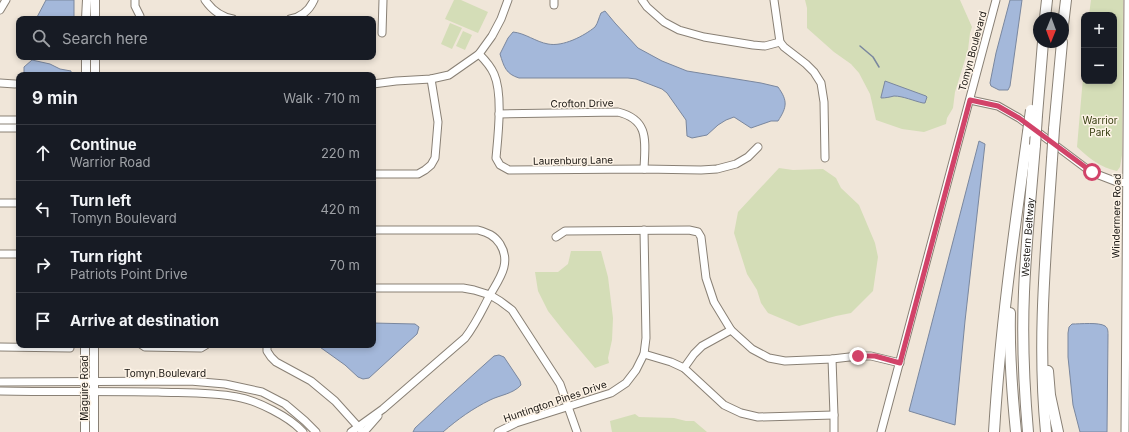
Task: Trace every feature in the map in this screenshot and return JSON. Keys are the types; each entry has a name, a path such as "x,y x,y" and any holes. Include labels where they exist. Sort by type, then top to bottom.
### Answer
{"highway":[{"path":"1046,12 1047,0"},
{"path":"1065,12 1066,0"},
{"name":"Western Beltway","path":"1028,432 1023,339 1024,291 1035,145 1034,112 1041,48"},
{"name":"Western Beltway","path":"1046,432 1042,372 1043,285 1061,48"},
{"path":"994,432 1001,338 1015,221 1028,132 1034,112"},
{"path":"1015,221 1009,338 1011,384 1016,432"},
{"path":"1043,323 1050,395 1058,432"}],"main road":[{"path":"86,0 86,16"},
{"path":"95,0 95,16"},
{"path":"86,60 86,72"},
{"path":"95,60 95,72"},
{"name":"Maguire Road","path":"85,348 85,432"},
{"name":"Maguire Road","path":"94,348 94,432"}],"street":[{"path":"0,10 6,0"},
{"path":"135,0 135,6 140,16"},
{"path":"205,0 213,10 224,16"},
{"path":"300,16 307,12 314,0"},
{"path":"382,33 383,0"},
{"path":"376,84 431,79 449,75 479,54 492,36 508,0"},
{"path":"642,0 647,7 664,22 679,30 704,37 753,45 765,46 780,42"},
{"path":"774,0 780,42 784,47 806,64 814,72 821,83 824,102 825,158"},
{"name":"Tomyn Boulevard","path":"881,432 996,0"},
{"name":"Windermere Road","path":"1125,432 1128,183 1128,0"},
{"name":"Laurenburg Lane","path":"479,54 489,65 498,85 499,114 496,158 500,165 509,170 717,169 736,164 748,157 758,147"},
{"path":"376,174 418,174 432,165 435,158 438,122 431,79"},
{"path":"0,83 15,84"},
{"path":"970,100 998,106 1019,118 1092,172 1117,182 1128,183"},
{"name":"Crofton Drive","path":"499,114 618,112 628,114 643,130 645,139 644,169"},
{"path":"0,120 16,120"},
{"path":"0,128 16,128"},
{"path":"0,203 16,203"},
{"path":"351,432 362,430 465,338 474,327 501,275 505,262 504,250 498,240 490,233 478,230 376,230"},
{"name":"Huntington Pines Drive","path":"498,432 516,423 611,393 626,383 636,370 644,354 646,338 644,230"},
{"path":"556,237 565,231 690,230 698,232 701,237 706,278 714,302 731,330 752,349 769,358 785,361 871,356 900,363"},
{"path":"0,254 16,254"},
{"path":"376,288 463,288 490,295 500,300 512,310 560,384 577,432"},
{"path":"684,368 702,346 731,330"},
{"path":"0,347 16,347"},
{"path":"267,348 270,357 276,362 311,381 335,401 362,430"},
{"path":"644,354 671,362 684,368 724,405 741,413 758,416 834,415"},
{"path":"832,359 834,432"},
{"name":"Tomyn Boulevard","path":"0,382 190,382 226,384 262,392 285,404 316,432"},
{"name":"Tomyn Boulevard","path":"0,391 214,393 238,397 265,406 303,432"}],"green space":[{"path":"454,0 461,0 488,12 478,33 445,19"},
{"path":"805,0 960,0 972,27 968,50 955,92 953,108 947,118 946,124 924,132 902,129 876,120 870,94 859,73 851,64 834,52 807,28 807,8"},
{"name":"Warrior Park","path":"1091,0 1123,0 1122,155 1120,167 1117,171 1100,165 1077,147 1082,84 1117,84 1117,12 1089,12"},
{"path":"450,23 462,28 452,49 441,44"},
{"path":"463,31 472,35 465,50 456,46"},
{"path":"779,168 793,170 823,169 836,178 841,188 859,205 875,243 878,257 873,291 851,313 799,326 768,313 761,303 757,290 747,274 734,233 738,212"},
{"path":"571,251 601,251 608,277 613,318 612,340 608,358 609,363 595,368 548,311 538,291 535,272 558,272 568,264"},
{"path":"635,414 639,417 674,418 694,421 707,432 612,432 610,421"}],"water":[{"path":"46,0 74,0 74,16 38,16"},
{"path":"1010,0 1022,0 1010,86 1008,90 999,90 991,86 990,83"},
{"path":"605,11 638,48 662,61 687,71 778,87 785,100 785,108 778,121 771,121 751,128 734,117 718,125 707,135 692,138 687,136 686,120 667,93 662,89 636,79 519,78 508,72 504,66 500,54 508,38 513,32 544,43 560,44 573,40 595,27 601,13"},
{"path":"32,60 50,64 71,72 24,72 24,67"},
{"path":"885,81 926,96 925,103 897,96 881,98"},
{"path":"979,141 985,144 955,425 909,411"},
{"path":"376,323 415,324 419,327 417,334 369,378 363,379 358,377 345,365 321,348 376,348"},
{"path":"1072,324 1098,324 1105,326 1108,330 1107,432 1080,432 1073,405 1068,357 1068,333 1069,327"},
{"path":"499,355 504,357 520,381 521,385 518,388 477,407 443,432 413,432 415,428 494,356"}],"waterway":[{"path":"860,46 873,57 879,67"}],"route":[{"path":"858,356 875,356 900,363 970,100 998,106 1019,118 1092,172"}]}
